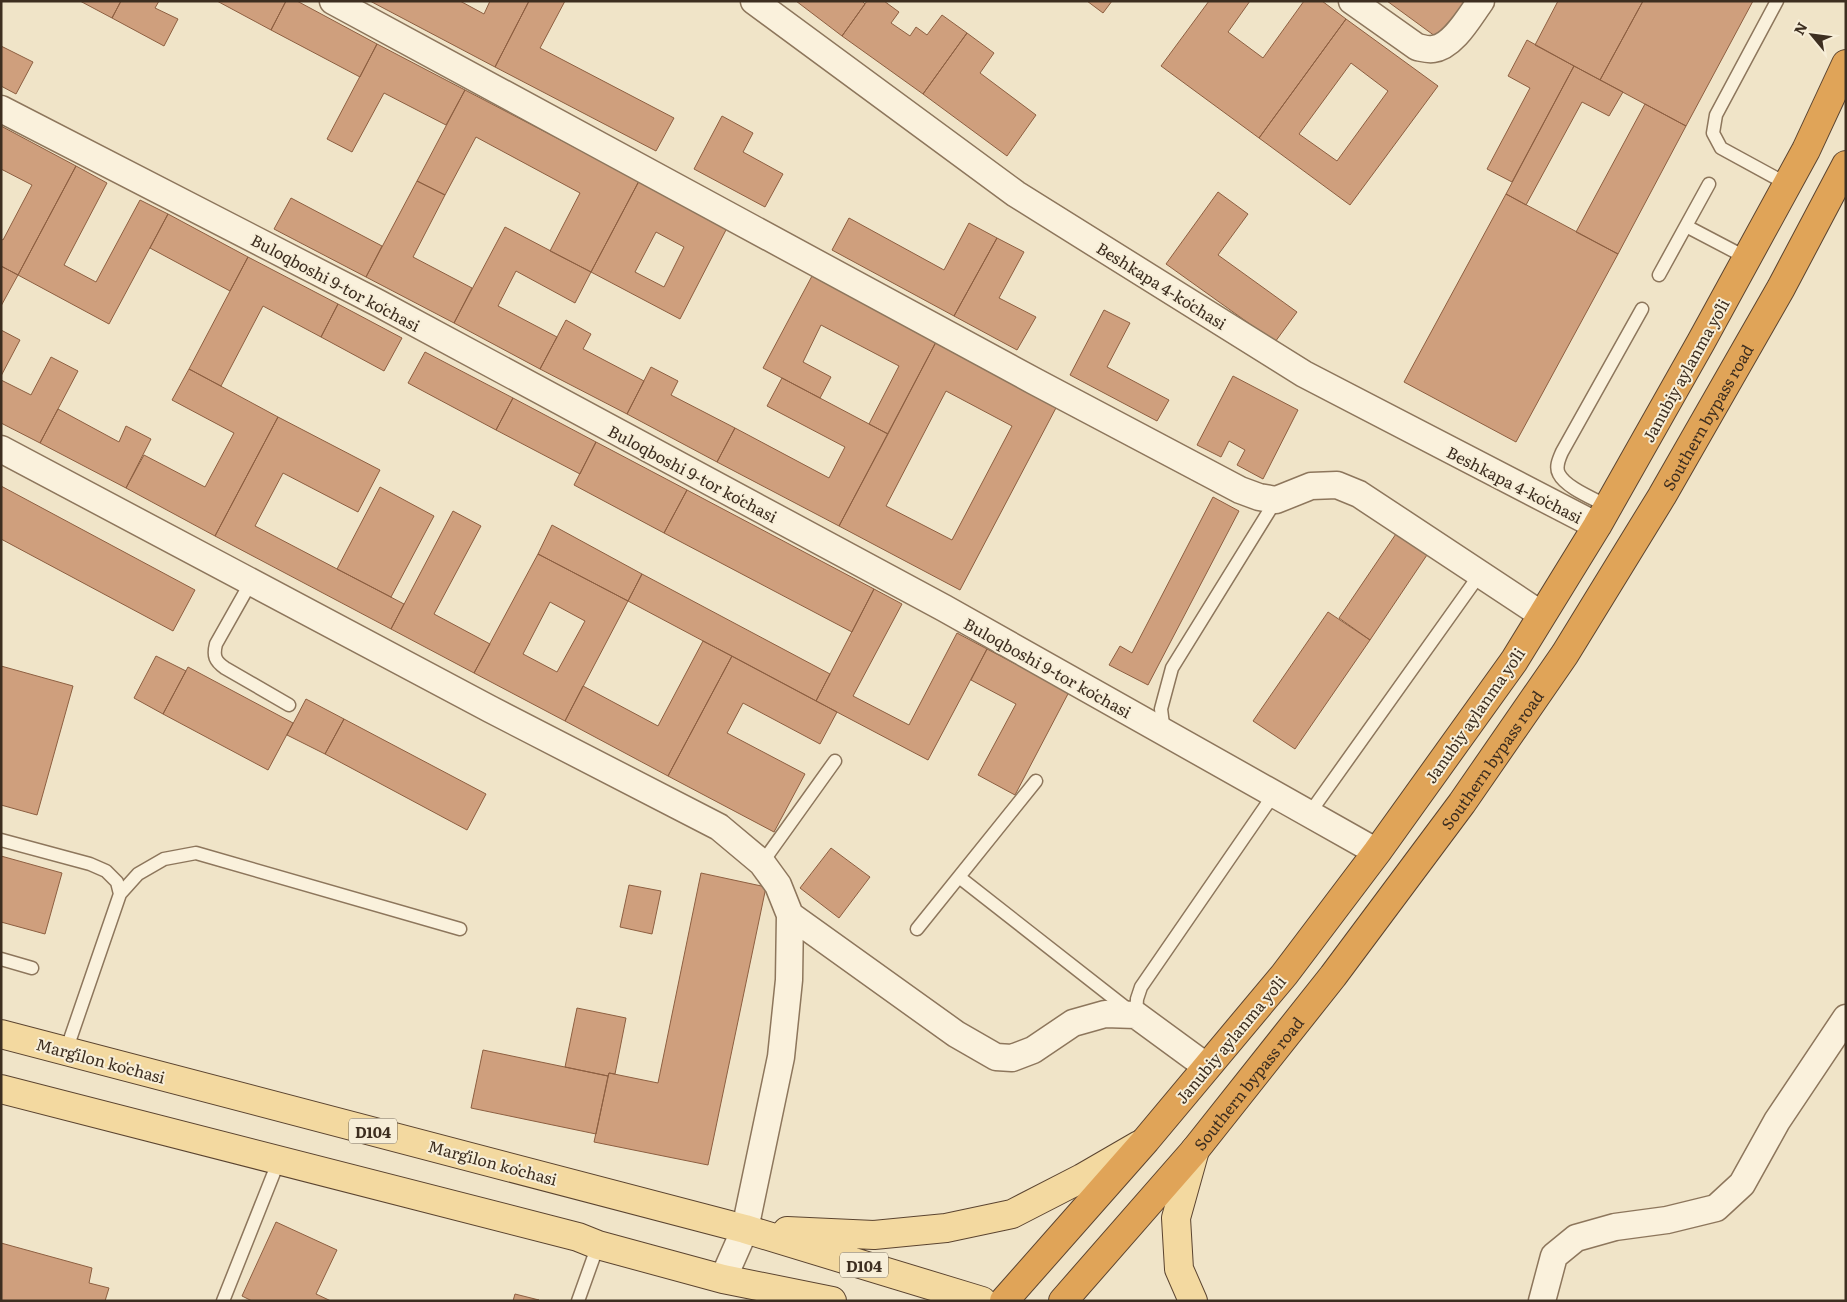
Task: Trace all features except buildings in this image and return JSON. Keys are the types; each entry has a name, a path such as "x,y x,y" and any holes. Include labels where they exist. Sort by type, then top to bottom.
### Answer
{"highway":[{"name":"Janubiy aylanma yoʻli","path":"1004,1301 1146,1140 1284,975 1377,852 1514,660 1603,516 1747,258 1806,150 1846,64"},
{"name":"Southern bypass road","path":"1063,1301 1195,1150 1333,976 1451,818 1565,654 1667,487 1781,288 1846,165"}],"main road":[{"name":"Margʻilon koʻchasi","path":"1,1034 745,1229 982,1301"},
{"path":"1,1089 578,1237 598,1245 723,1279 832,1301"},
{"path":"745,1229 874,1235 946,1228 1012,1214 1082,1178 1146,1140"},
{"path":"1193,1301 1179,1269 1176,1218 1195,1150"},
{"path":"723,1279 759,1301"}],"street":[{"path":"333,1 1025,376 1240,490 1259,498 1276,500 1311,486 1338,485 1359,494 1542,615"},
{"name":"Beshkapa 4-koʻchasi","path":"754,1 1016,194 1304,374 1603,516"},
{"path":"1352,1 1417,47 1427,50 1435,50 1454,37 1481,1"},
{"name":"Buloqboshi 9-tor koʻchasi","path":"1,110 387,308 935,604 1377,852"},
{"path":"1,450 490,709 719,827 762,863 778,885 790,915 789,980 781,1057 745,1229 723,1279"},
{"path":"790,915 956,1034 996,1057 1012,1058 1033,1050 1073,1023 1105,1014 1136,1015 1207,1067"},
{"path":"1542,1301 1554,1256 1576,1238 1615,1227 1667,1220 1716,1208 1723,1202 1742,1184 1777,1121 1846,1018"}],"lane":[{"path":"1777,1 1716,114 1713,133 1721,148 1787,184"},
{"path":"1659,275 1709,184"},
{"path":"1686,226 1747,258"},
{"path":"1603,516 1559,475 1556,464 1642,309"},
{"path":"1164,733 1161,710 1172,668 1276,500"},
{"path":"1309,814 1480,574"},
{"path":"251,582 216,644 214,653 216,661 289,705"},
{"path":"762,863 834,761"},
{"path":"917,929 1036,781"},
{"path":"1136,1015 1137,1000 1142,987 1274,794"},
{"path":"1,840 90,864 106,871 117,882 120,894"},
{"path":"66,1051 120,894 138,874 164,859 196,853 460,929"},
{"path":"959,877 1136,1015"},
{"path":"1,959 32,968"},
{"path":"223,1301 279,1160"},
{"path":"578,1301 598,1245"}]}
